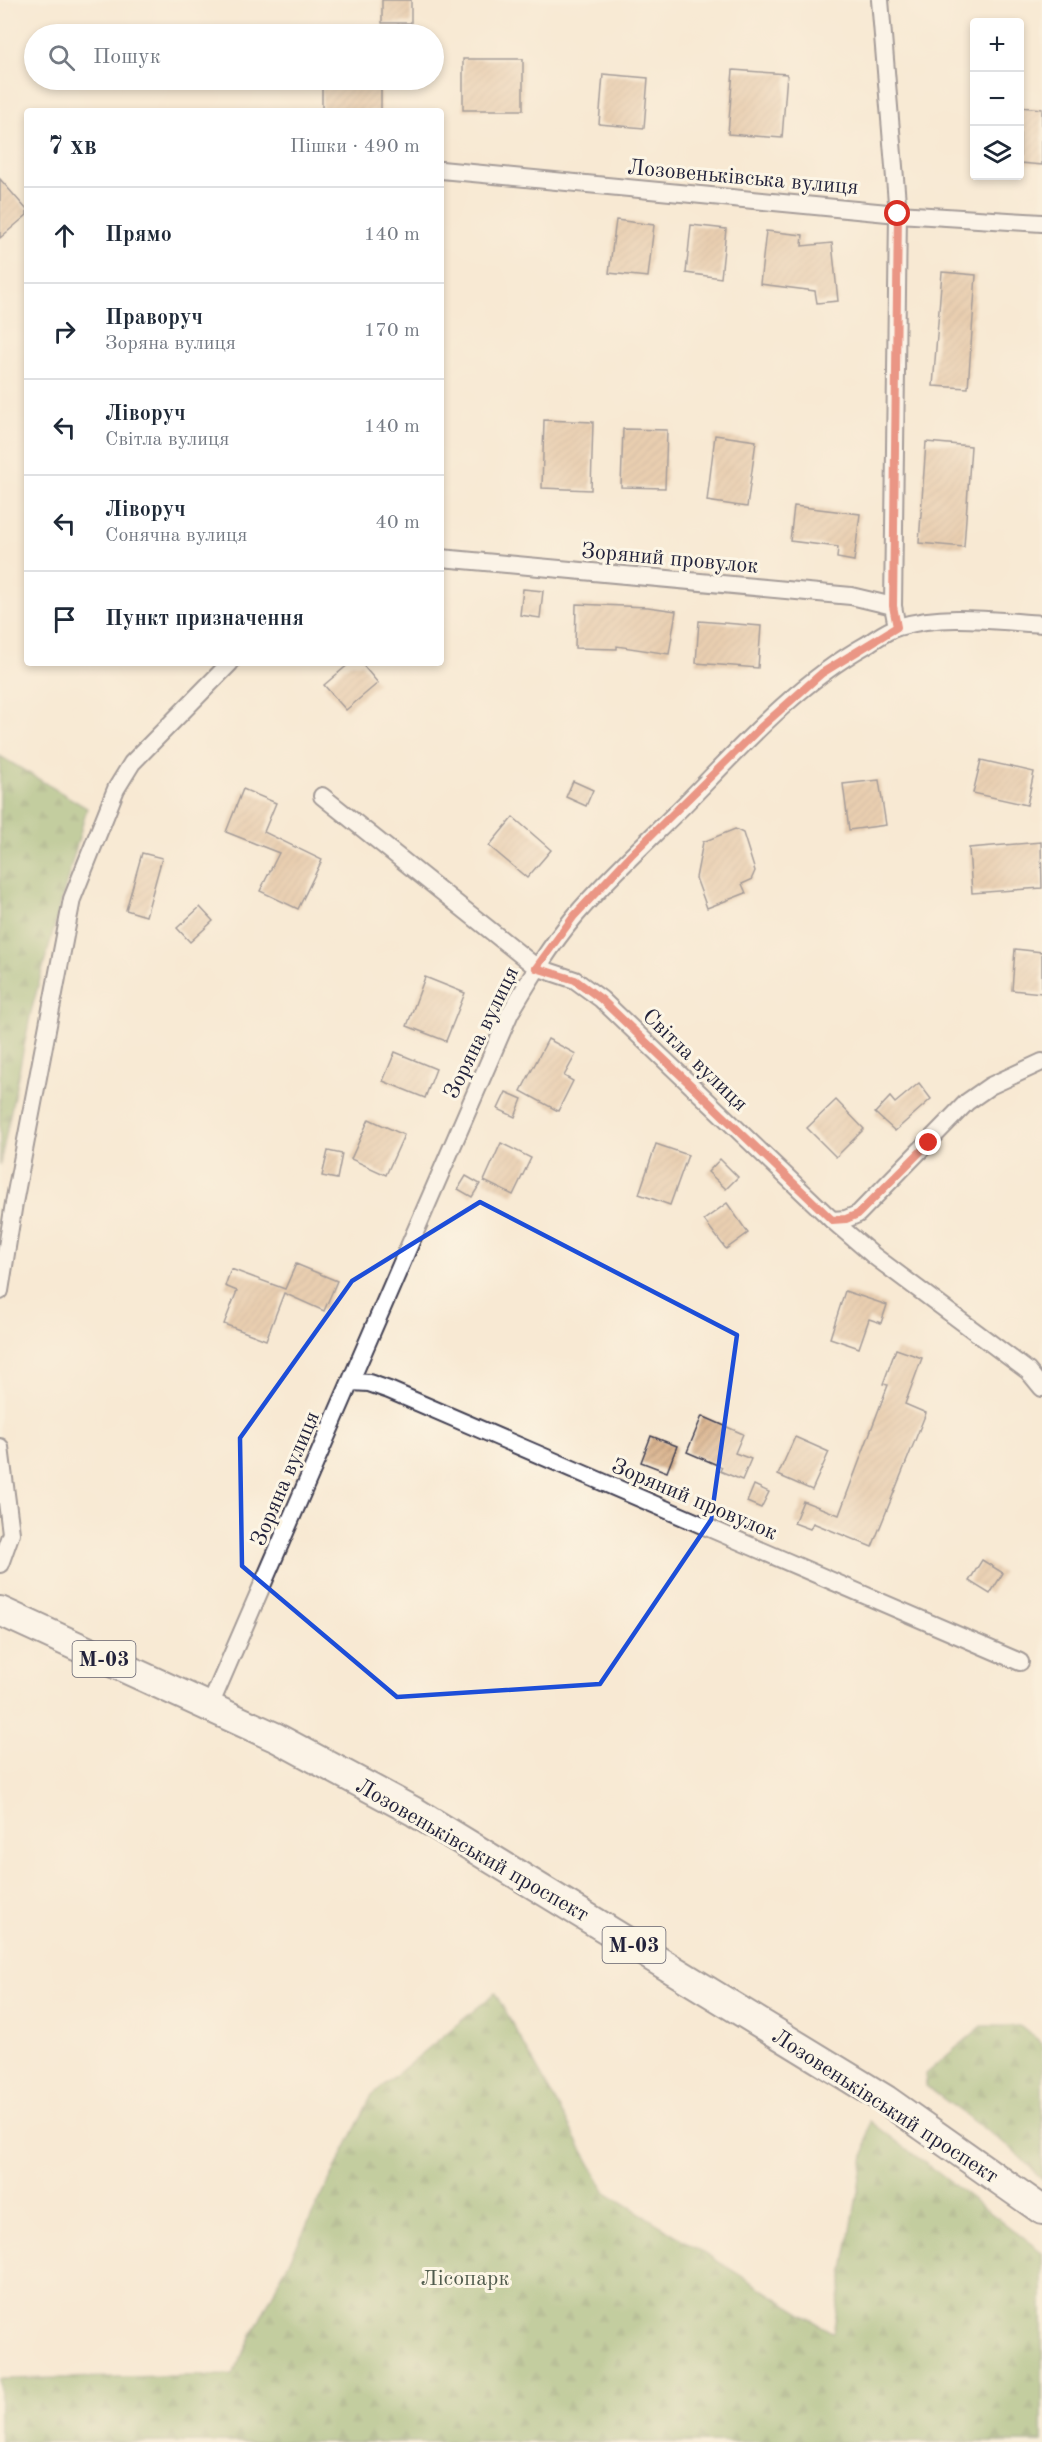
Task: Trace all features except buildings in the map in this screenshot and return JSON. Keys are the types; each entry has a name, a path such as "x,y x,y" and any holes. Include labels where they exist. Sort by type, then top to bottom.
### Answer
{"highway":[{"name":"Лозовеньківський проспект","path":"0,1611 277,1738 415,1812 513,1869 886,2100 1042,2210"}],"street":[{"path":"880,0 898,214 893,606 897,627"},
{"name":"Лозовеньківська вулиця","path":"444,170 898,214 1042,223"},
{"name":"Зоряний провулок","path":"444,558 851,596 893,606"},
{"name":"Зоряна вулиця","path":"209,1708 510,1013 536,968 574,916 631,855 760,728 822,673 897,627 962,618 1042,624"},
{"path":"0,1292 8,1234 72,899 116,789 132,763 227,666"},
{"name":"Світла вулиця","path":"322,796 536,968 575,980 601,999 832,1220 873,1256 1028,1371 1042,1388"},
{"path":"832,1220 846,1219 858,1214 967,1102 990,1086 1042,1062"},
{"name":"Зоряний провулок","path":"351,1382 369,1383 389,1390 1020,1662"},
{"path":"0,1448 11,1533 0,1564"}],"highlighted area":[{"path":"480,1202 737,1335 711,1520 600,1684 397,1697 242,1566 240,1438 352,1281"}],"green space":[{"path":"0,756 87,808 31,1012 0,1165"},
{"name":"Лісопарк","path":"495,1993 606,2192 833,2333 870,2121 1042,2252 1042,2442 0,2442 0,2379 232,2375 372,2095"},
{"path":"982,2026 1021,2026 1042,2043 1042,2179 1012,2149 926,2086 925,2074"}],"route":[{"path":"898,214 893,606 897,627 822,673 760,728 631,855 574,916 536,968 575,980 601,999 832,1220 846,1219 858,1214 929,1143"}]}
